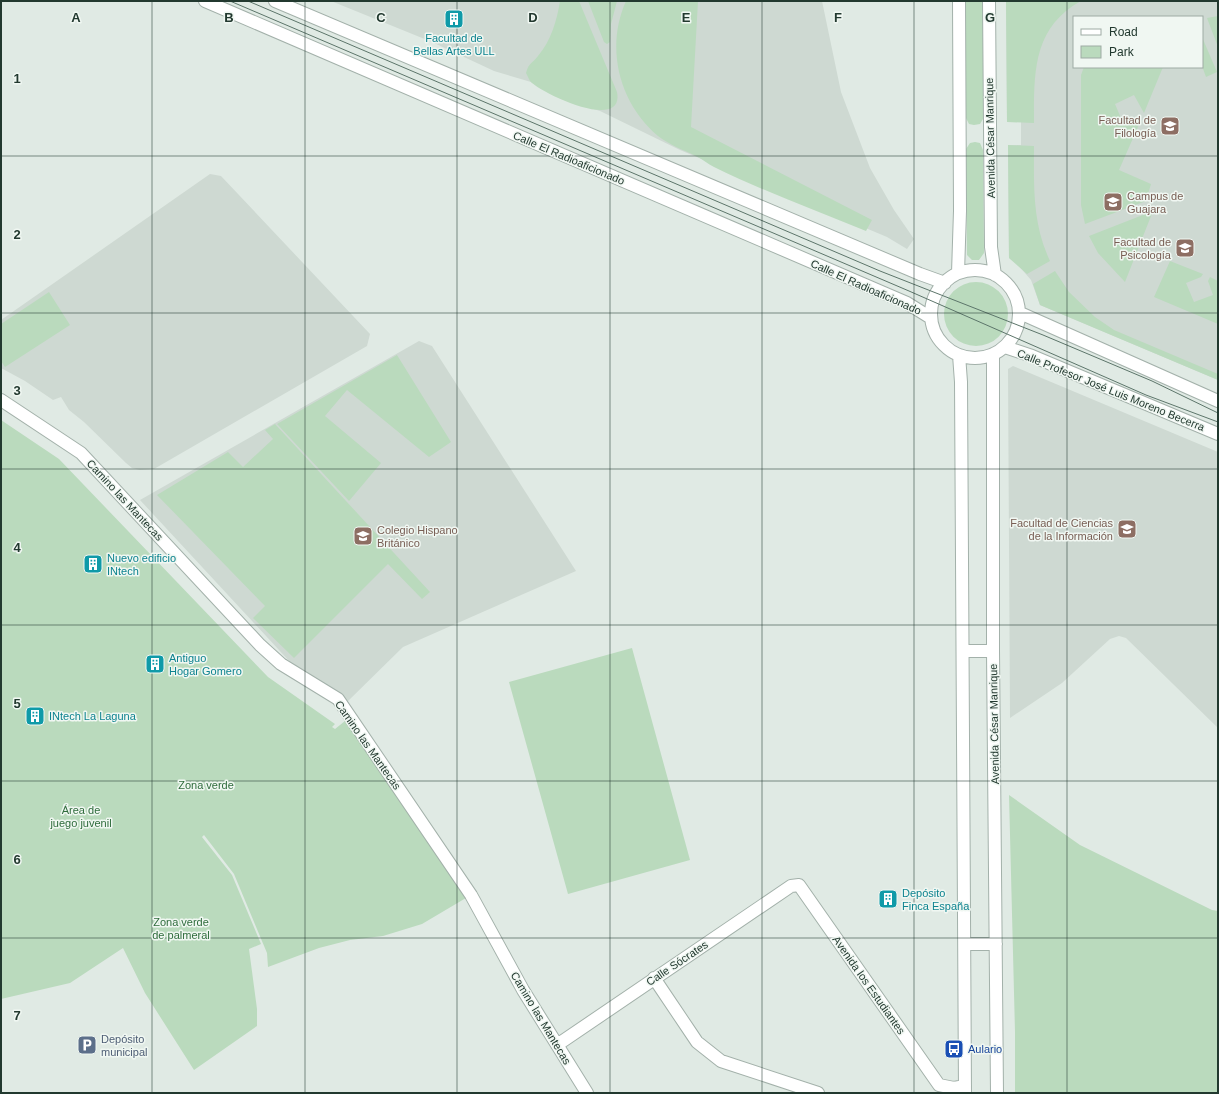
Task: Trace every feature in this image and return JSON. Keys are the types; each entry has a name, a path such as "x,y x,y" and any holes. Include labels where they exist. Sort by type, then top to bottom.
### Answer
{"street":[{"name":"Calle El Radioaficionado","path":"205,1 907,303 932,318"},
{"path":"275,1 944,283"},
{"path":"958,274 960,211 959,1"},
{"name":"Avenida César Manrique","path":"989,1 991,247 995,274"},
{"path":"977,270 995,274 1013,290 1018,301 1020,313 1018,325 1013,338 1004,347 993,354 976,358 959,355 949,349 940,341 934,330 932,318 933,302 944,283 958,274 977,270"},
{"path":"1020,313 1218,401"},
{"name":"Calle Profesor José Luis Moreno Becerra","path":"1004,347 1032,356 1218,434"},
{"name":"Avenida César Manrique","path":"993,354 993,651 997,1093"},
{"path":"939,1089 954,1088 965,1090 961,382 959,355"},
{"name":"Camino las Mantecas","path":"1,400 81,453 260,645 281,664 338,699 471,896 523,990 586,1093"},
{"path":"963,651 993,651"},
{"name":"Calle Sócrates","path":"557,1045 791,886 799,885"},
{"name":"Avenida los Estudiantes","path":"799,885 939,1089"},
{"path":"965,944 996,944"},
{"path":"654,978 697,1042 720,1061 818,1093"}],"shaded area":[{"path":"331,1 822,1 841,92 870,168 894,210 914,239 907,249 887,237 680,150 600,111 561,99 531,82 494,71 432,42"},
{"name":"Campus de Guajara","path":"1006,1 1218,1 1218,380 1040,305 1031,280 1018,265 1009,258 1008,145 1021,145 1021,122 1007,122"},
{"path":"210,174 221,176 370,334 367,346 154,469 140,470 132,468 84,422 69,410 61,397 53,400 25,381 1,368 1,320"},
{"name":"Colegio Hispano Británico","path":"419,341 432,346 576,571 403,647 346,703 335,692 291,663 140,500"},
{"path":"1013,366 1218,452 1218,728 1126,638 1119,636 1110,639 1062,683 1010,718 1008,369"}],"green space":[{"path":"560,1 579,1 617,92 616,104 608,109 596,110 564,101 537,87 530,81 526,73 527,69 543,50 550,37"},
{"path":"588,1 617,1 611,24 610,42 607,44 604,42"},
{"path":"626,1 698,1 691,127 872,220 866,231 733,176 672,145 658,136 645,123 634,108 625,91 620,74 617,56 617,37 620,19"},
{"path":"965,1 983,1 983,119 980,124 974,125 969,124 966,118"},
{"path":"1006,1 1081,1 1065,12 1053,25 1039,54 1034,87 1034,123 1007,122"},
{"path":"1218,16 1218,47 1207,18"},
{"path":"1203,39 1217,72 1206,77 1203,68"},
{"path":"1084,68 1163,68 1144,113 1134,95 1115,104 1123,123 1136,118 1141,120 1119,170 1151,184 1146,201 1085,224 1081,205 1081,75"},
{"path":"970,143 980,143 983,150 984,253 979,260 972,260 967,255 966,149"},
{"path":"1008,145 1034,146 1035,204 1040,233 1050,261 1027,274 1009,258"},
{"path":"1153,211 1125,282 1098,253 1089,236"},
{"path":"1170,261 1203,274 1201,277 1186,283 1194,302 1213,295 1208,281 1210,277 1218,281 1218,324 1154,297"},
{"path":"1055,271 1069,292 1095,317 1114,330 1218,374 1218,380 1040,305 1033,284"},
{"path":"970,282 982,282 999,291 1006,302 1008,314 1006,326 999,337 982,346 970,346 958,341 949,332 944,320 944,308 949,296 958,287"},
{"path":"49,292 70,325 5,367 1,361 1,324"},
{"path":"397,355 451,442 429,457 347,390 325,416 381,463 349,501 277,424"},
{"path":"1,420 59,459 268,677 335,724 332,727 335,729 350,717 471,895 422,924 383,936 350,940 319,948 268,967 267,953 234,874 204,835 202,837 232,875 261,944 249,949 257,1009 257,1026 194,1070 145,993 123,948 70,983 1,999"},
{"path":"275,424 430,592 422,599 388,564 294,658 253,618 265,606 157,495 228,452 243,467 273,439 265,430"},
{"path":"632,648 690,860 568,894 509,682"},
{"path":"1009,795 1080,845 1212,910 1218,911 1218,1093 1015,1093 1015,1032"}],"tram line":[{"path":"230,1 909,291 1146,395 1218,422"},
{"path":"248,1 880,271 1043,335 1152,381 1218,413"}],"place":[{"name":"Facultad de Bellas Artes ULL","path":"454,19"},
{"name":"Facultad de Filología","path":"1170,126"},
{"name":"Campus de Guajara","path":"1113,202"},
{"name":"Facultad de Psicología","path":"1185,248"},
{"name":"Facultad de Ciencias de la Información","path":"1127,529"},
{"name":"Colegio Hispano Británico","path":"363,536"},
{"name":"Nuevo edificio INtech","path":"93,564"},
{"name":"Antiguo Hogar Gomero","path":"155,664"},
{"name":"INtech La Laguna","path":"35,716"},
{"name":"Depósito Finca España","path":"888,899"},
{"name":"Depósito municipal","path":"87,1045"},
{"name":"Aulario","path":"954,1049"}],"park label":[{"name":"Zona verde","path":"206,785"},
{"name":"Área de juego juvenil","path":"81,816"},
{"name":"Zona verde de palmeral","path":"181,928"}]}
